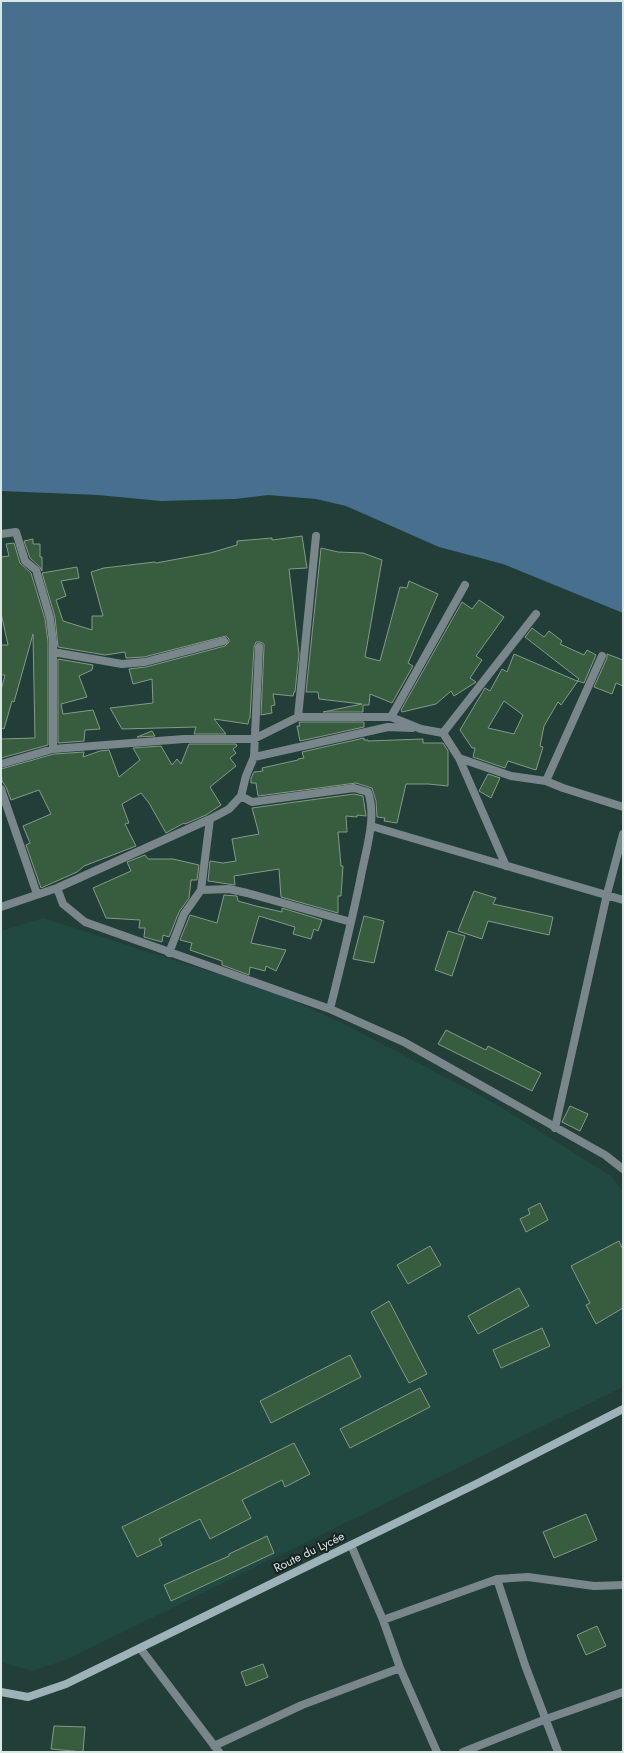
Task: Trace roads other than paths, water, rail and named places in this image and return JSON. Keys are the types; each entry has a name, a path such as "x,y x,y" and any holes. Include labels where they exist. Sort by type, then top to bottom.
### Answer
{"main road":[{"name":"Route du Lycée","path":"1,1692 28,1697 66,1684 478,1483 623,1409"}],"street":[{"path":"1,534 16,532 24,561 36,570 50,618 53,652 53,749"},
{"path":"298,717 316,536"},
{"path":"391,717 466,585"},
{"path":"443,733 536,614"},
{"path":"53,652 122,664 146,662 224,642"},
{"path":"1,907 57,888 229,809 241,796 246,776 254,757 259,647"},
{"path":"546,780 602,656"},
{"path":"1,764 53,749 184,739 254,739 298,717 391,717 421,729"},
{"path":"254,757 388,727 421,729 443,733 459,758 506,866"},
{"path":"459,758 510,776 546,780 563,788 623,807"},
{"path":"241,796 252,802 354,788 368,792 370,799 371,826 351,922 330,1009"},
{"path":"1,789 37,894"},
{"path":"169,953 184,914 201,890 210,819"},
{"path":"371,826 607,894 623,900"},
{"path":"555,1128 607,894 623,834"},
{"path":"57,888 63,904 85,922 330,1009 404,1042 555,1128 605,1154 623,1169"},
{"path":"201,890 229,889 351,922"},
{"path":"351,1545 383,1620 400,1668 436,1752"},
{"path":"383,1620 497,1579 528,1577 594,1586 623,1585"},
{"path":"497,1579 525,1665 558,1752"},
{"path":"140,1648 216,1749 302,1705 400,1668"},
{"path":"463,1752 546,1719 623,1692"}],"water":[{"path":"1,1 623,1 623,613 503,564 439,547 346,506 316,499 268,495 235,499 161,501 98,495 1,491"}]}
